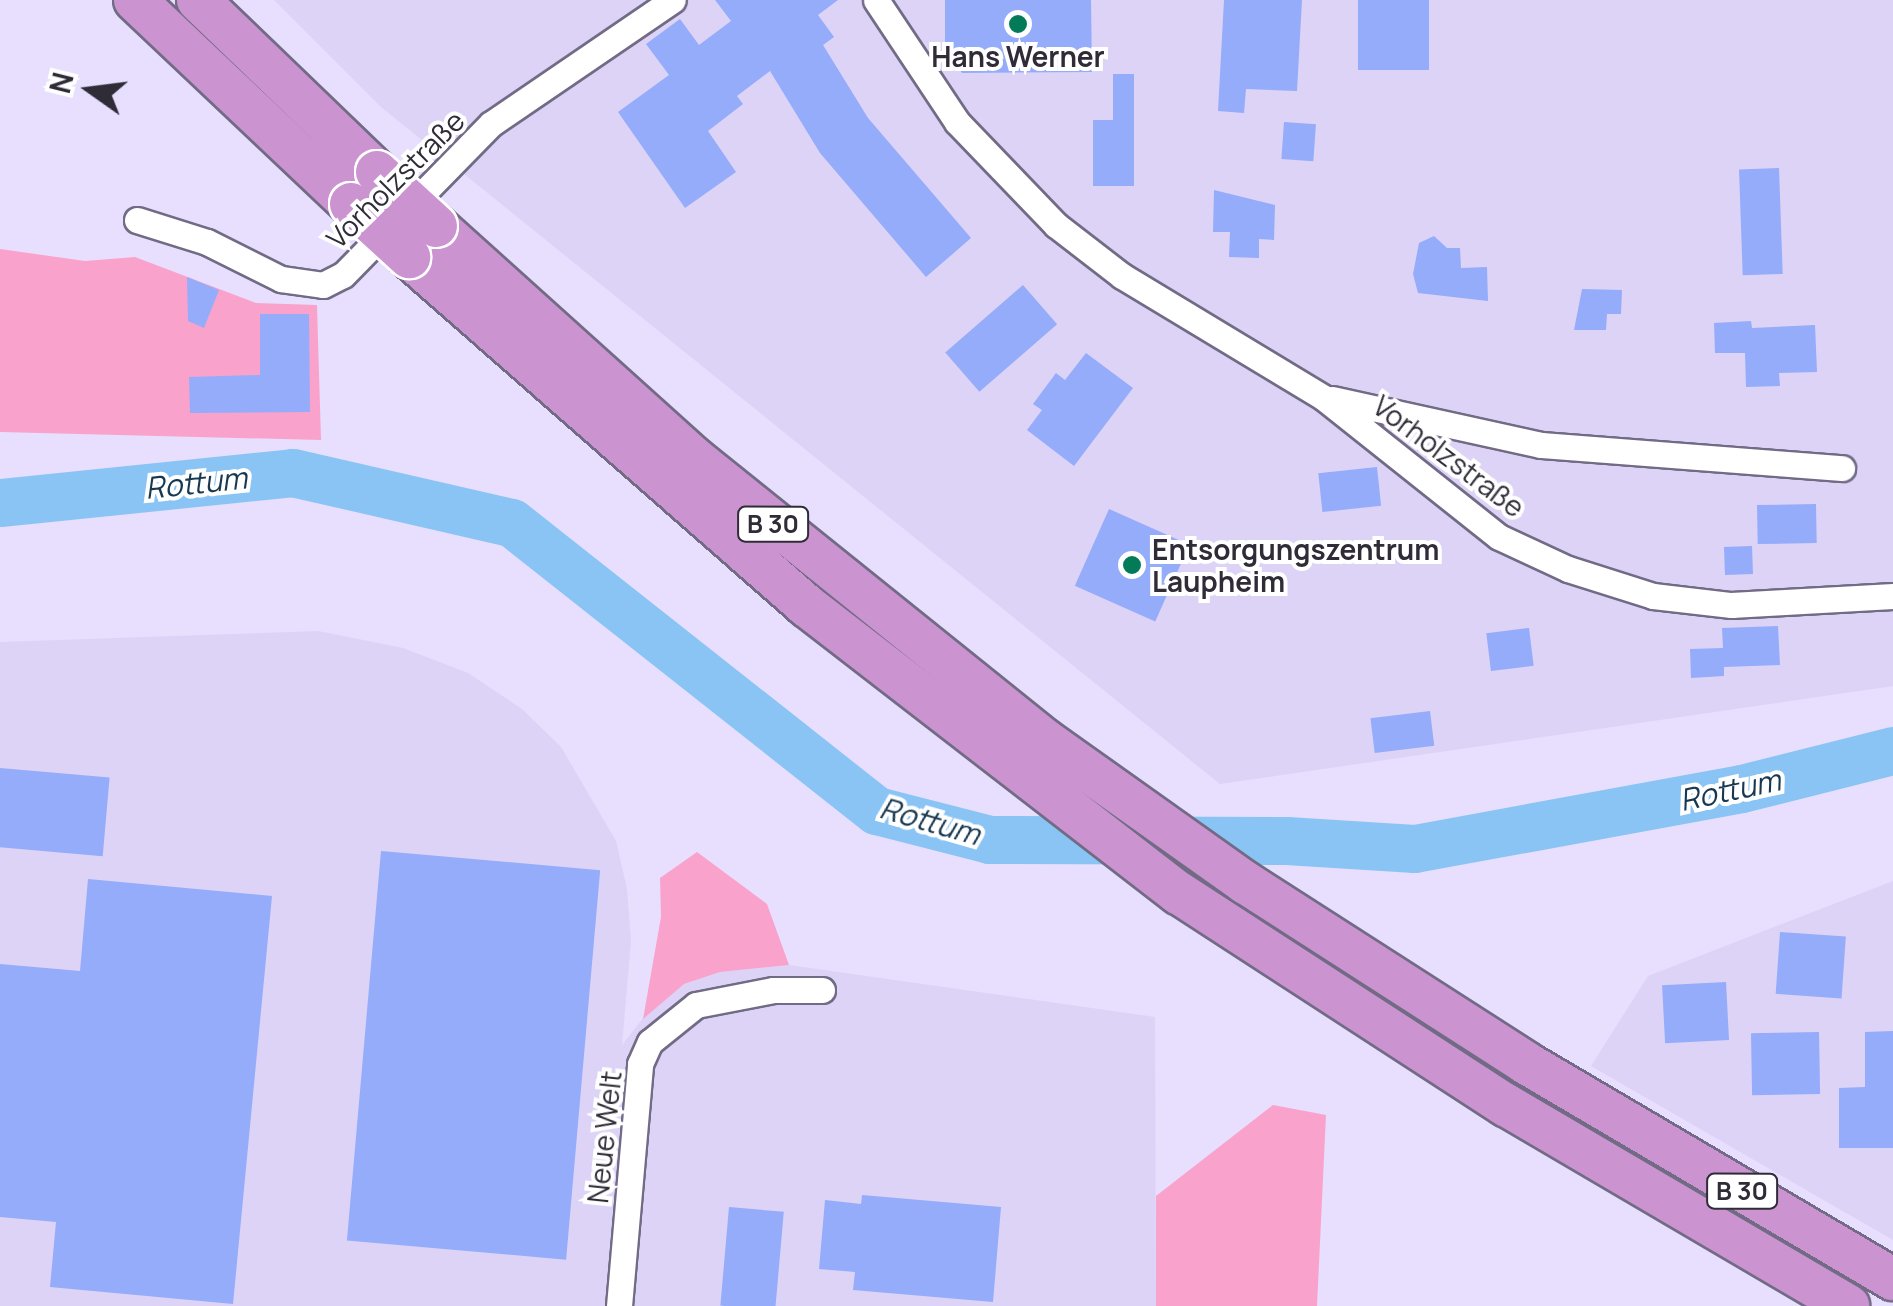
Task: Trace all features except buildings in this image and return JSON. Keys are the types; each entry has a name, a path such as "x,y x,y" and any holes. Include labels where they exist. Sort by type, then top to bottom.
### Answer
{"highway":[{"name":"B 30","path":"135,0 364,188 807,606 1179,893 1506,1104 1848,1306"},
{"name":"B 30","path":"198,0 364,188"},
{"name":"B 30","path":"422,242 1128,800 1246,883 1526,1063 1893,1279"}],"street":[{"name":"Vorholzstraße","path":"137,220 207,242 281,280 323,286 343,275 492,124 673,0"},
{"name":"Vorholzstraße","path":"876,0 957,122 1056,225 1122,276 1324,398 1499,537 1568,569 1652,596 1731,605 1893,596"},
{"name":"Vorholzstraße","path":"1324,398 1540,445 1842,468"},
{"name":"Neue Welt","path":"618,1306 640,1064 650,1042 696,1005 746,994 822,990"}],"shaded area":[{"path":"274,0 1893,0 1893,686 1220,784 381,107"},
{"path":"0,249 85,261 135,257 256,303 317,305 321,440 0,432"},
{"path":"318,631 403,648 468,673 522,709 561,747 616,841 627,889 631,941 622,1045 655,1003 684,984 720,972 789,965 1155,1017 1156,1306 0,1306 0,642"},
{"path":"697,852 767,904 789,965 720,972 684,984 643,1019 661,917 660,878"},
{"path":"1893,881 1893,1240 1591,1066 1648,976"},
{"path":"1273,1105 1326,1115 1317,1306 1156,1306 1156,1196"}],"waterway":[{"name":"Rottum","path":"0,503 293,473 512,523 877,811 990,840 1287,841 1415,849 1742,789 1893,751"}],"place":[{"name":"Hans Werner","path":"1018,24"},
{"name":"Entsorgungszentrum Laupheim","path":"1132,565"}]}
